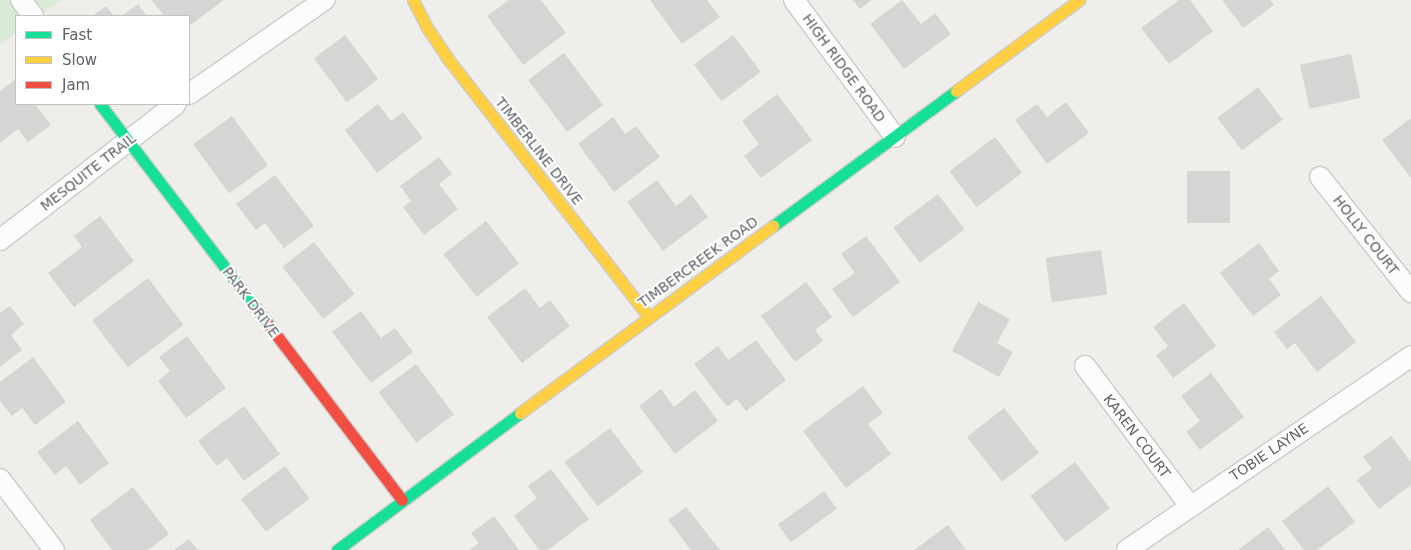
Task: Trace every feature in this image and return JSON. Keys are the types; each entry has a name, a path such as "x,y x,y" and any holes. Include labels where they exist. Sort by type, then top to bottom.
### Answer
{"street":[{"path":"20,0 32,15"},
{"path":"190,93 324,0"},
{"name":"TIMBERLINE DRIVE","path":"413,0 426,26 448,59 648,316"},
{"name":"HIGH RIDGE ROAD","path":"794,0 895,137"},
{"name":"TIMBERCREEK ROAD","path":"337,550 648,316 895,137 1079,0"},
{"name":"PARK DRIVE","path":"101,105 402,500"},
{"name":"MESQUITE TRAIL","path":"0,240 175,105"},
{"name":"HOLLY COURT","path":"1320,177 1411,292"},
{"name":"TOBIE LAYNE","path":"1127,550 1411,356"},
{"name":"KAREN COURT","path":"1085,366 1190,506"},
{"path":"0,479 54,550"}],"green space":[{"path":"0,0 61,0 40,15 15,15 15,34 0,45"}],"building":[{"path":"152,0 224,0 190,25 190,15 163,15"},
{"path":"509,0 541,0 566,33 523,65 487,16"},
{"path":"650,0 707,0 720,17 682,44"},
{"path":"853,0 872,0 860,9"},
{"path":"902,0 921,24 935,13 951,34 904,69 870,24"},
{"path":"1179,0 1190,0 1213,31 1169,64 1141,28"},
{"path":"1222,0 1270,0 1274,5 1243,28"},
{"path":"138,4 146,15 123,15"},
{"path":"106,6 113,15 93,15"},
{"path":"345,35 378,79 347,102 314,58"},
{"path":"733,35 761,72 722,101 694,64"},
{"path":"564,53 603,105 567,132 528,80"},
{"path":"1351,54 1360,98 1309,109 1300,65"},
{"path":"15,80 15,105 36,105 51,125 28,142 18,129 0,143 0,91"},
{"path":"1258,87 1283,120 1242,150 1217,118"},
{"path":"777,94 812,140 761,178 744,156 759,144 742,121"},
{"path":"1066,102 1089,133 1047,164 1015,120 1037,104 1047,117"},
{"path":"378,104 391,121 403,112 423,138 377,173 345,130"},
{"path":"232,116 268,165 229,194 193,144"},
{"path":"613,117 625,134 636,126 660,157 614,192 578,144"},
{"path":"1411,118 1411,178 1382,140"},
{"path":"995,137 1022,173 977,207 949,171"},
{"path":"439,157 452,174 439,184 458,209 424,235 403,207 411,201 400,186"},
{"path":"1187,171 1230,171 1230,223 1187,223"},
{"path":"275,175 314,226 284,248 265,223 256,230 236,204"},
{"path":"657,180 676,206 691,194 708,217 663,251 627,202"},
{"path":"938,194 964,229 920,263 893,228"},
{"path":"100,216 134,261 74,307 48,273 82,247 74,236"},
{"path":"486,221 519,264 477,297 443,254"},
{"path":"866,236 900,282 853,317 832,289 855,273 841,254"},
{"path":"314,242 355,294 323,319 282,267"},
{"path":"1259,243 1279,271 1269,279 1281,295 1253,316 1220,273"},
{"path":"1101,250 1107,295 1052,302 1046,258"},
{"path":"148,278 184,325 128,367 92,320"},
{"path":"806,282 832,317 815,330 823,341 795,362 761,316"},
{"path":"525,288 540,308 550,300 570,326 522,363 487,317"},
{"path":"1321,296 1356,342 1317,372 1295,343 1287,349 1274,332"},
{"path":"978,302 1010,319 997,343 1013,352 999,377 952,351"},
{"path":"1184,303 1216,346 1173,378 1156,355 1168,346 1153,327"},
{"path":"10,306 24,324 11,335 22,350 0,367 0,313"},
{"path":"361,311 381,338 395,328 413,352 371,383 332,332"},
{"path":"187,336 226,388 186,418 158,381 170,371 159,357"},
{"path":"756,340 786,380 746,411 737,399 727,407 694,364 718,346 728,360"},
{"path":"33,357 66,402 35,425 22,408 12,416 0,401 0,382"},
{"path":"416,364 454,414 416,443 378,392"},
{"path":"1211,373 1244,417 1200,450 1186,432 1200,421 1181,396"},
{"path":"863,386 883,413 868,424 891,454 846,488 803,431"},
{"path":"661,389 674,407 695,390 718,421 675,454 639,406"},
{"path":"244,406 280,454 244,481 227,458 217,466 198,441"},
{"path":"1004,408 1039,453 1002,482 967,437"},
{"path":"78,421 109,463 80,485 66,466 55,475 37,452"},
{"path":"610,428 643,472 598,506 564,462"},
{"path":"1391,436 1411,462 1411,485 1379,509 1357,480 1372,469 1363,457"},
{"path":"1075,462 1110,508 1065,542 1030,496"},
{"path":"285,466 310,499 266,532 241,499"},
{"path":"551,469 589,519 548,550 539,550 514,516 537,498 528,486"},
{"path":"1328,486 1355,522 1317,550 1304,550 1282,521"},
{"path":"133,487 169,534 148,550 112,550 90,520"},
{"path":"824,491 837,509 791,542 778,525"},
{"path":"686,507 720,550 691,550 668,520"},
{"path":"494,516 519,550 469,550 479,543 471,533"},
{"path":"948,525 966,550 914,550"},
{"path":"1268,527 1285,550 1238,550"},
{"path":"189,539 198,550 174,550"}],"traffic: fast":[{"path":"773,226 956,91"},
{"path":"101,105 268,324"},
{"path":"337,550 520,413"}],"traffic: slow":[{"path":"413,0 426,26 448,59 649,317"},
{"path":"956,91 1079,0"},
{"path":"520,413 773,226"}],"traffic: jam":[{"path":"268,324 402,500"}]}
